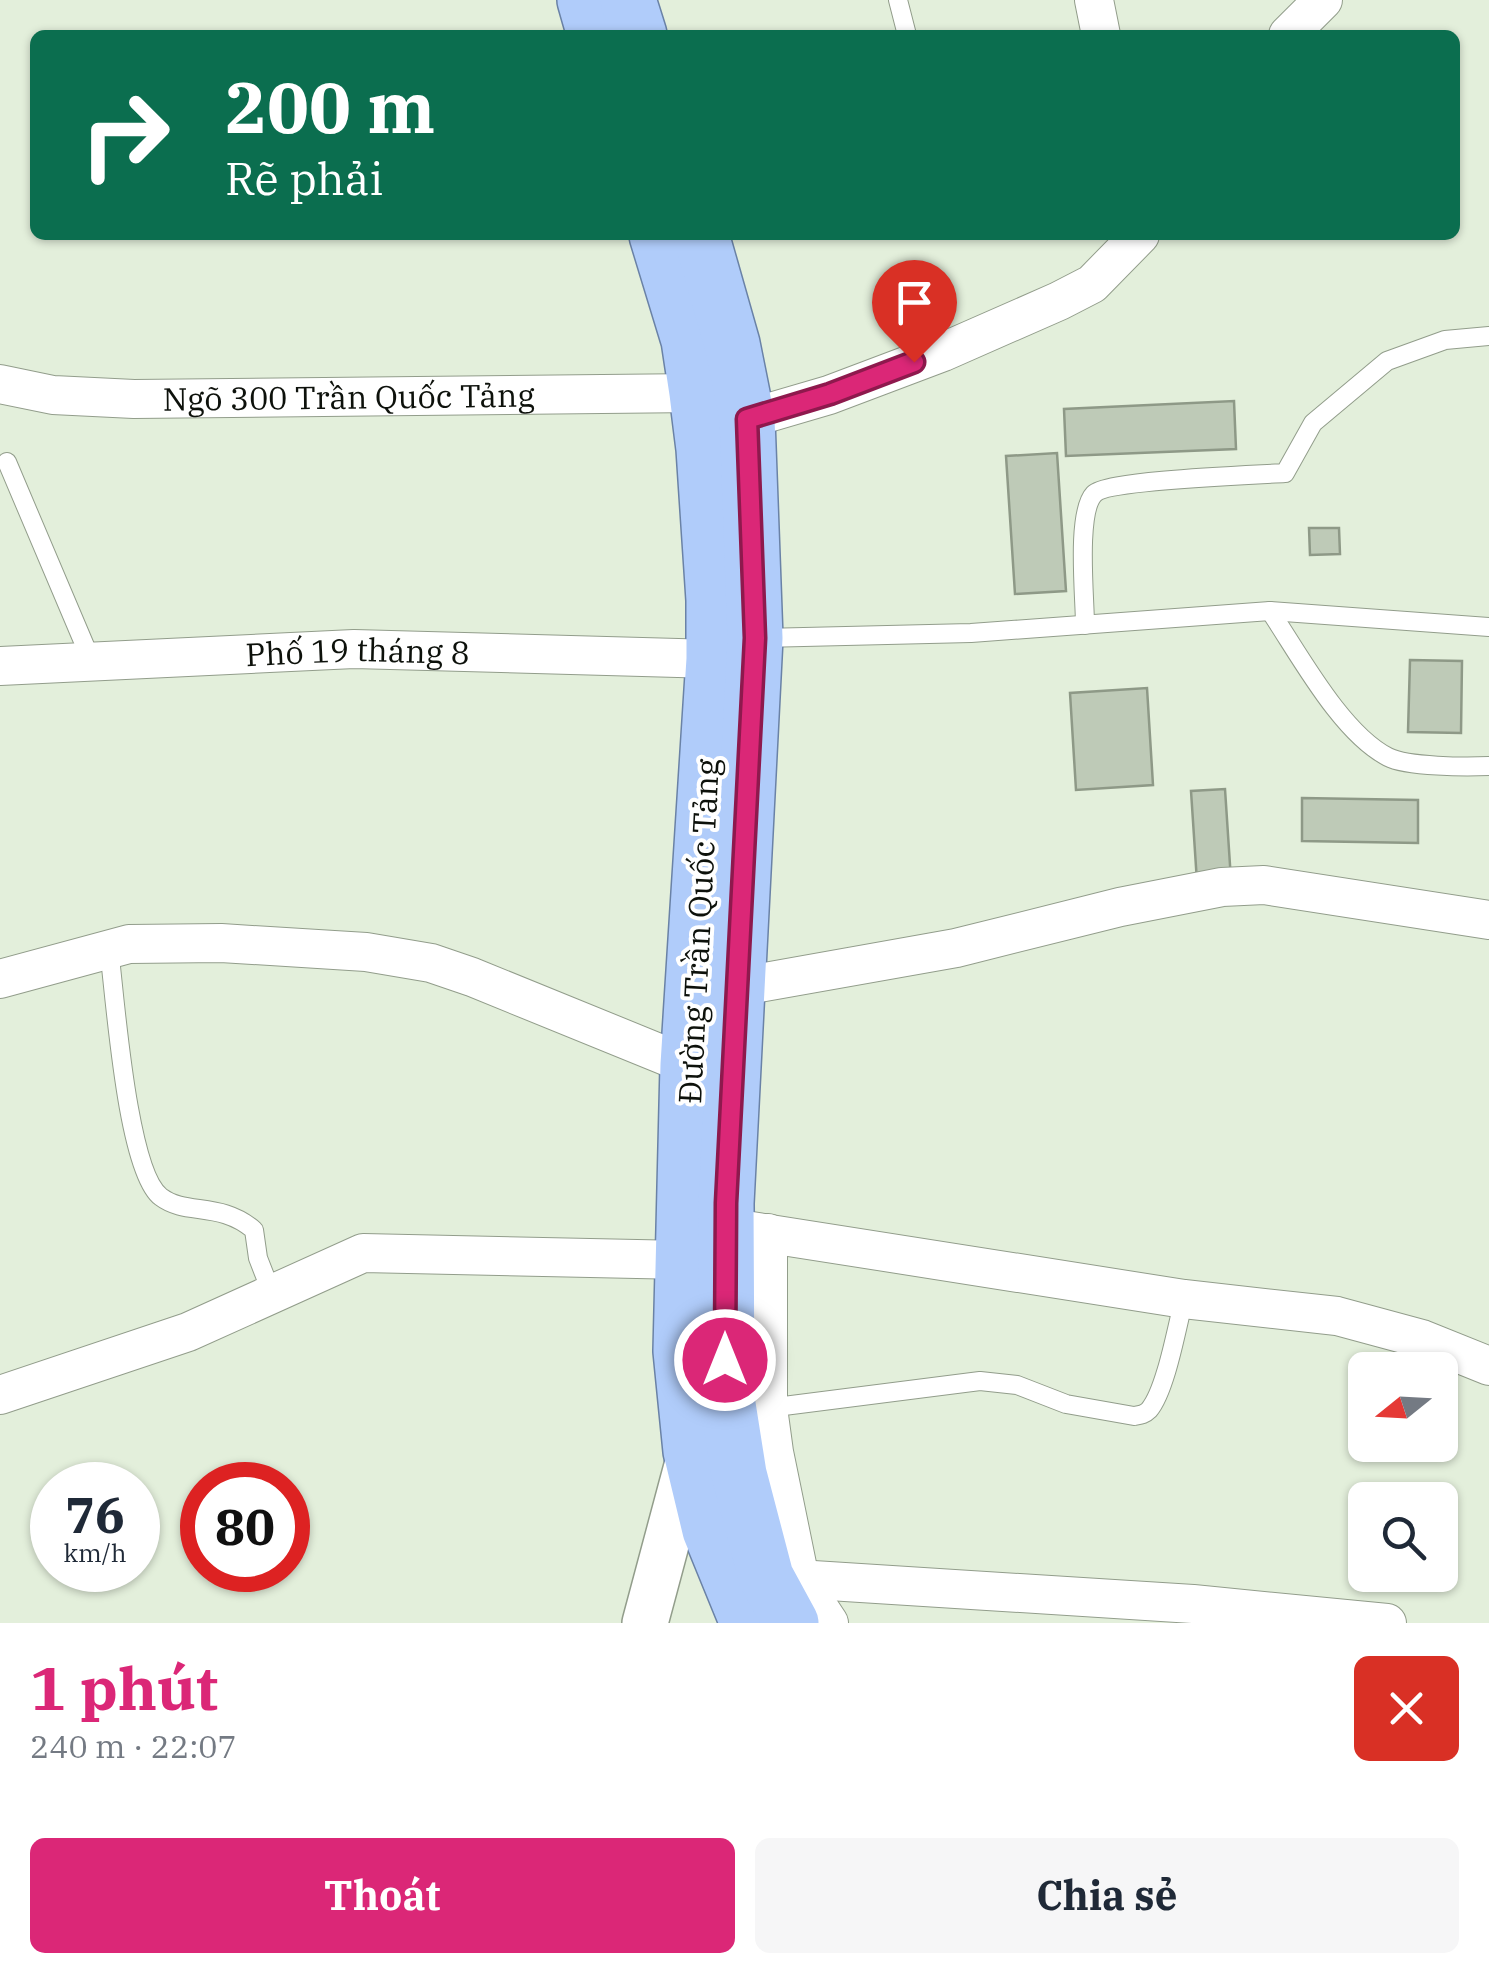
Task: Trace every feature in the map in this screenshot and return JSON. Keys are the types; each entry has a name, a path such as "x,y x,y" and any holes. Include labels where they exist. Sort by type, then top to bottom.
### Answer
{"highway":[{"path":"585,0 594,30"},
{"path":"628,0 637,30"},
{"name":"Đường Trần Quốc Tảng","path":"659,240 689,340 704,449 714,600 734,648 737,988 726,1240 727,1398 739,1474 768,1598"},
{"name":"Đường Trần Quốc Tảng","path":"701,240 732,344 747,419 734,648 688,1064 726,1240 682,1351 691,1451 710,1530 768,1598"}],"street":[{"path":"1094,0 1100,30"},
{"path":"1293,30 1322,0"},
{"path":"747,419 878,376 1059,301 1092,284 1135,240"},
{"name":"Ngõ 300 Trần Quốc Tảng","path":"0,384 53,396 134,399 697,393"},
{"name":"Phố 19 tháng 8","path":"0,666 354,649 734,648"},
{"path":"737,988 956,948 1120,906 1222,887 1264,885 1489,920"},
{"path":"0,979 129,944 221,943 366,952 432,963 688,1064"},
{"path":"726,1240 768,1408 768,1598"},
{"path":"0,1395 188,1332 363,1252 726,1240 1337,1316 1422,1339 1489,1366"},
{"path":"645,1623 691,1451"},
{"path":"768,1598 829,1623"},
{"path":"768,1598 1193,1604 1387,1623"}],"lane":[{"path":"898,0 906,30"},
{"path":"1086,625 1084,522 1090,498 1096,491 1126,484 1286,473 1313,424 1387,361 1445,340 1489,336"},
{"path":"7,462 91,660"},
{"path":"1270,611 1344,721 1389,758 1460,768 1489,766"},
{"path":"734,648 1270,611 1489,627"},
{"path":"109,949 131,1121 148,1185 164,1200 218,1210 240,1218 254,1230 258,1258 272,1294"},
{"path":"768,1408 980,1381 1017,1385 1066,1404 1142,1414 1149,1410 1165,1375 1184,1299"}],"building":[{"path":"1234,401 1236,449 1066,456 1064,409"},
{"path":"1057,453 1066,591 1015,594 1006,456"},
{"path":"1309,528 1339,528 1340,554 1310,555"},
{"path":"1410,660 1462,661 1461,733 1408,732"},
{"path":"1147,688 1153,785 1076,790 1070,693"},
{"path":"1225,789 1231,880 1197,882 1191,791"},
{"path":"1302,798 1418,800 1418,843 1302,841"}],"route":[{"path":"725,1360 726,1203 755,638 747,419 830,394 914,362"}]}
